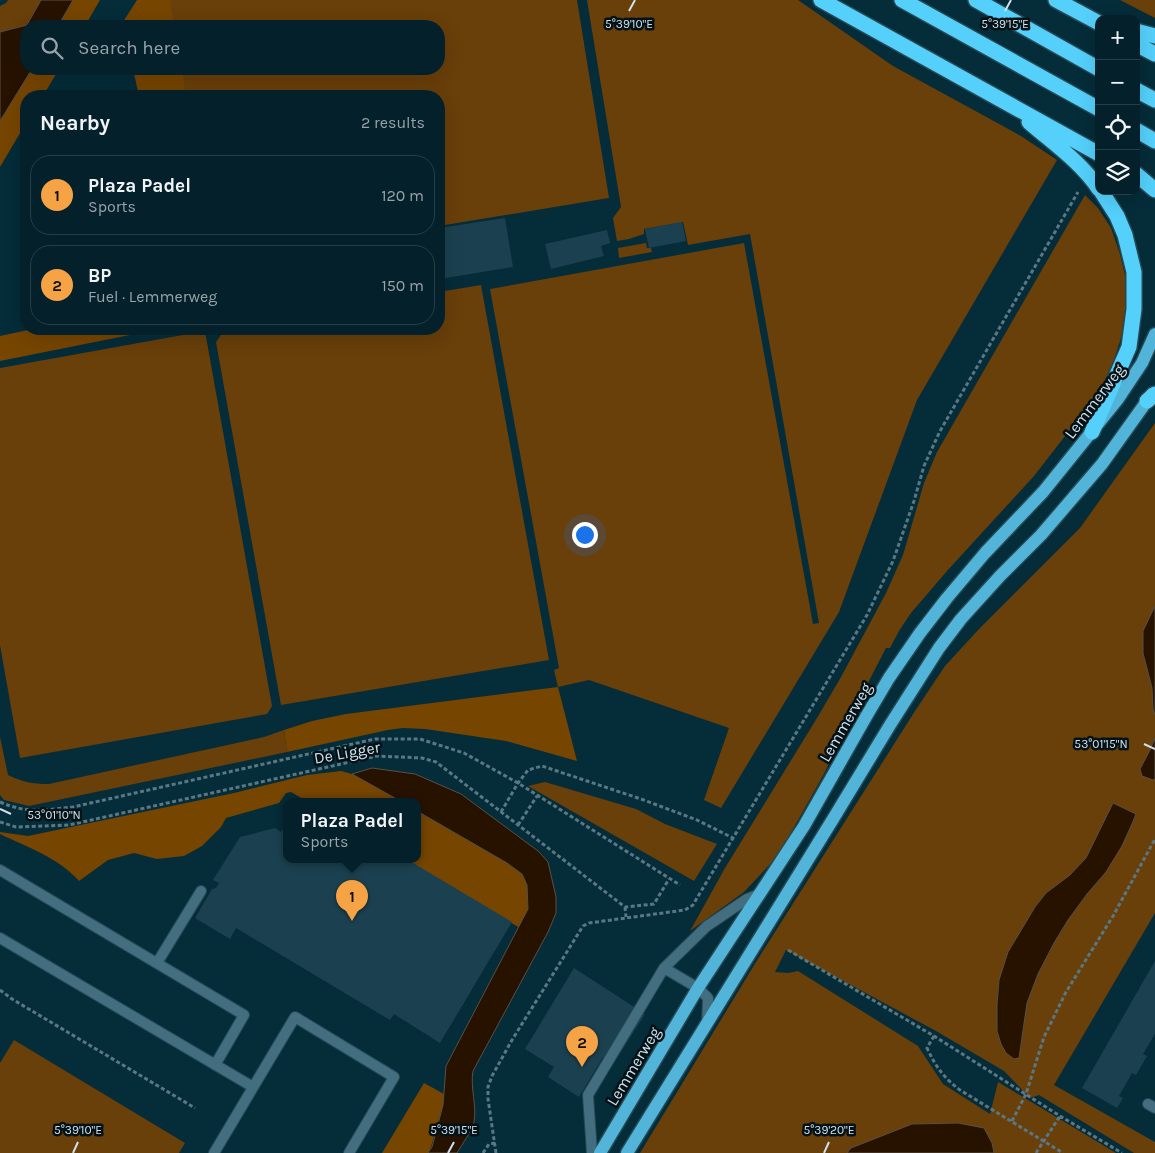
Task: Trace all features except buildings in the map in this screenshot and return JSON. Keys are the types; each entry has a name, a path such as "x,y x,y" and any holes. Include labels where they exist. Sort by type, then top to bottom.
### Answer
{"highway":[{"path":"822,0 1095,152"},
{"path":"902,0 1095,107"},
{"path":"976,0 1095,67"},
{"path":"1056,0 1095,20"},
{"path":"1140,32 1155,36"},
{"path":"1140,46 1155,54"},
{"path":"1140,92 1155,100"},
{"path":"1007,103 1070,157 1095,184"},
{"path":"1140,132 1155,141"},
{"path":"1140,177 1155,190"},
{"path":"1092,432 1129,348 1134,309 1134,272 1127,241 1116,216 1103,195"}],"main road":[{"name":"Lemmerweg","path":"600,1153 698,988 804,826 884,686 924,627 979,560 1043,492 1118,399 1142,363 1155,334"},
{"path":"627,1153 939,648 961,619 1078,493 1102,464 1152,395"}],"lane":[{"path":"0,870 244,1015 215,1065"},
{"path":"158,963 201,891"},
{"path":"592,1153 588,1095 664,968 707,926 747,899 760,894"},
{"path":"0,938 253,1087"},
{"path":"664,968 698,988 708,998 707,1024"},
{"path":"214,1153 295,1018 394,1077 349,1153"}],"path":[{"path":"496,1153 488,1087 508,1047 583,926 626,917 685,910 693,905 867,615 893,561 924,466 940,430 1079,190"},
{"name":"De Ligger","path":"0,802 13,808 34,811 73,807 375,739 420,739 464,752 680,885"},
{"name":"De Ligger","path":"0,822 16,827 69,825 377,756 422,758 436,762 625,907"},
{"path":"501,812 528,770 542,766 641,799 688,817 733,838"},
{"path":"518,825 537,796"},
{"path":"1012,1121 1026,1094 1044,1037 1066,992 1113,916 1155,839"},
{"path":"626,917 625,907 654,904 669,879"},
{"path":"788,950 934,1036 1122,1153"},
{"path":"0,990 195,1108"},
{"path":"934,1036 927,1048 934,1063 949,1082 1063,1153"},
{"path":"1036,1153 1060,1116"},
{"path":"483,1153 489,1144 495,1143"}],"shaded area":[{"path":"8,0 41,0 30,20 20,20 20,27 0,32 0,6"},
{"path":"41,0 73,0 61,20 30,20"},
{"path":"73,0 100,0 88,20 61,20"},
{"path":"137,0 170,0 173,20 124,20"},
{"path":"166,0 577,0 609,198 445,225 445,90 180,90 178,75 445,75 445,20 169,20"},
{"path":"587,0 798,0 893,66 1021,136 1057,160 917,400 839,612 721,808 704,800 729,728 589,680 558,687 554,670 559,668 490,289 744,243 813,624 819,623 750,234 688,245 683,222 644,229 644,234 617,241 613,218 621,207"},
{"path":"1120,0 1155,0 1155,18"},
{"path":"20,27 20,75 28,75 0,121 0,32"},
{"path":"28,75 55,75 47,90 20,90 20,133 0,167 0,121"},
{"path":"134,75 183,75 185,90 138,90"},
{"path":"1085,195 1098,208 1111,228 1125,275 1125,318 1122,335 1114,360 1100,391 1034,476 947,571 911,613 890,648 886,648 824,774 774,860 744,892 690,931 725,868 841,677 886,593 903,555 924,483 937,452"},
{"path":"646,243 647,248 651,248 652,252 619,258 618,248"},
{"path":"481,285 549,660 281,705 216,342 221,335 445,335 445,291"},
{"path":"20,332 20,335 130,335 0,361 0,336"},
{"path":"183,335 206,335 272,706 267,714 20,758 0,645 0,368"},
{"path":"1155,423 1155,606 1143,631 1143,652 1152,688 1155,715 1155,738 1150,750 1153,780 1155,779 1155,913 1054,1085 1155,1142 1155,1153 1134,1153 1039,1095 1030,1098 1004,1071 936,1031 786,950 775,972 788,973 798,971 918,1046 943,1084 990,1114 998,1082 1116,1153 994,1153 992,1143 912,1125 851,1148 847,1153 640,1153 756,962 945,666 979,629 1080,528","holes":["1113,804 1135,814 1106,872 1068,920 1038,974 1027,1003 1021,1048 1001,1044 997,1031 997,1005 999,980 1008,952 1035,907 1046,893 1070,875 1086,858"]},
{"path":"1155,606 1155,715 1152,688 1143,653 1143,631"},
{"path":"558,687 577,761 506,741 425,729 403,728 287,752 284,730 312,721 346,714"},
{"path":"284,730 287,752 29,806 4,800 0,795 0,737 8,775 28,782 49,784 264,737"},
{"path":"1155,738 1155,779 1153,780 1142,776 1140,769"},
{"path":"372,768 415,774 461,794 538,851 548,862 556,897 556,913 548,932 473,1071 474,1122 457,1153 428,1153 432,1147 443,1105 446,1066 528,909 527,885 522,874 507,863 421,813 421,798 395,798 352,774"},
{"path":"341,771 352,774 395,798 301,798 291,792 286,793 279,803 226,818 221,827 202,846 184,856 157,859 134,853 108,860 79,881 52,859 0,834 0,832 28,836 234,793 307,775"},
{"path":"545,782 636,809 665,824 717,844 694,881 528,786"},
{"path":"1113,803 1136,814 1122,846 1106,872 1068,920 1038,974 1027,1003 1019,1058 1014,1059 1006,1053 997,1031 999,980 1008,952 1035,907 1046,893 1070,875 1086,858"},
{"path":"421,813 507,863 522,874 527,885 528,909 525,931 410,863 421,863"},
{"path":"14,1040 185,1143 179,1153 0,1153 0,1063"},
{"path":"424,1083 444,1094 443,1105 428,1153 382,1153"},
{"path":"958,1123 984,1128 992,1143 994,1153 847,1153 851,1148 912,1124"}],"place":[{"name":"Plaza Padel","path":"352,921"},
{"name":"BP","path":"582,1067"}]}
